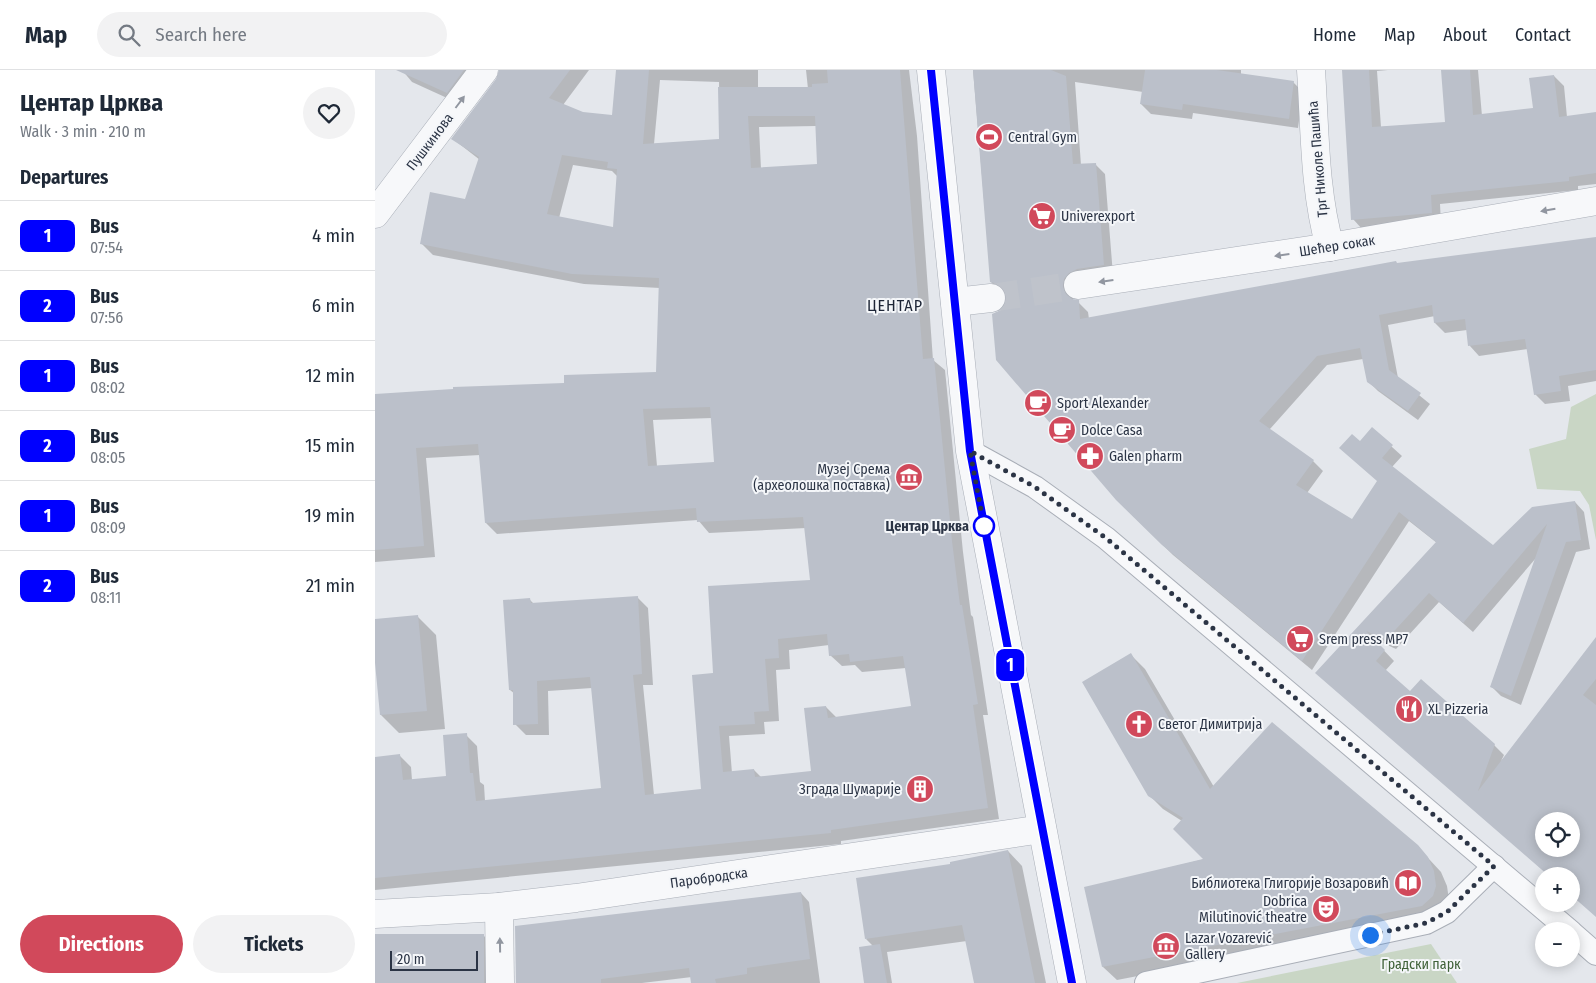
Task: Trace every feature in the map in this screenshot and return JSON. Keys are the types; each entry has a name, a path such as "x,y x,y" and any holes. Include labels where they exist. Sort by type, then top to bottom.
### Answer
{"street":[{"name":"Пушкинова","path":"379,201 484,70"},
{"path":"931,70 970,451 1072,983"},
{"name":"Трг Николе Пашића","path":"1311,70 1318,186 1324,223 1331,248"},
{"name":"Шећер сокак","path":"1078,285 1331,248 1596,201"},
{"path":"955,302 991,298"},
{"path":"970,451 1035,487 1106,538 1559,922"},
{"name":"Паробродска","path":"375,914 499,907 585,897 1041,829"},
{"path":"1146,983 1426,923 1447,912 1494,866"},
{"path":"499,907 500,983"},
{"path":"1580,940 1596,954"}],"green space":[{"path":"1596,394 1596,540 1589,505 1580,491 1537,489 1529,449 1566,439 1571,407"},
{"name":"Градски парк","path":"1431,944 1457,983 1237,983"}],"building":[{"path":"396,70 464,70 447,93"},
{"path":"499,70 570,70 549,98 583,112 612,115 616,70 649,70 643,144 719,139 718,87 812,87 812,84 828,83 827,70 900,70 923,359 934,358 952,541 960,605 962,605 978,704 973,705 988,808 831,830 831,833 375,878 375,757 400,754 403,780 446,776 443,735 467,733 470,773 473,773 476,801 601,788 590,677 537,681 538,724 513,725 513,690 509,690 503,600 530,598 531,603 638,596 642,674 633,675 645,795 701,789 692,675 713,673 708,586 810,580 803,517 697,522 696,508 485,523 478,444 416,448 424,546 375,550 375,394 453,389 453,387 564,383 564,375 656,372 659,278 572,274 420,244 430,192 465,199 479,157 451,139 496,79","holes":["748,116 815,116 817,164 751,168","562,155 608,162 607,168 617,169 613,227 547,214","710,407 714,462 648,466 643,409","827,634 829,656 849,654 850,662 903,656 911,706 828,718 826,706 804,708 811,771 755,777 754,769 723,772 719,726 755,724 754,712 769,711 765,659 779,658 778,639"]},
{"path":"973,70 1051,70 1066,76 1073,164 1096,163 1104,265 1077,269 1069,273 1064,279 1063,287 1066,294 1072,299 1079,300 1080,319 1396,261 1397,263 1596,237 1596,370 1559,376 1561,391 1534,395 1525,339 1468,346 1465,319 1434,323 1432,305 1379,315 1389,370 1421,393 1408,411 1367,382 1360,348 1317,356 1259,421 1314,460 1296,485 1352,519 1377,481 1339,448 1352,434 1360,441 1372,427 1393,445 1382,458 1493,545 1532,507 1575,501 1581,540 1566,542 1511,696 1490,687 1547,524 1463,623 1429,593 1386,640 1366,631 1385,650 1376,661 1410,691 1421,679 1495,744 1478,791 1596,637 1596,679 1583,695 1596,705 1596,917 1580,903 1580,867 1539,867 1315,673 1436,542 1399,512 1302,661 1162,545 1116,500 996,360 992,314 1001,310 1005,305 1007,297 1003,288 998,284 990,282"},
{"path":"1145,70 1217,70 1294,81 1289,119 1183,104 1182,110 1140,104"},
{"path":"1342,70 1369,70 1372,127 1445,122 1441,70 1470,70 1473,115 1533,108 1529,78 1554,75 1559,117 1596,112 1596,173 1569,177 1569,181 1431,195 1432,213 1351,220"},
{"path":"418,615 427,711 380,715 375,663 375,619"},
{"path":"1131,653 1210,789 1272,722 1418,845 1428,857 1434,871 1436,886 1433,896 1422,906 1102,967 1084,887 1203,859 1173,829 1183,818 1148,796 1082,682"},
{"path":"1008,850 1035,983 974,983 962,925 865,939 856,878 950,864 950,862"},
{"path":"801,892 810,959 747,968 747,974 715,979 716,983 691,983 689,968 601,979 601,983 516,983 515,926"},
{"path":"375,934 484,934 484,983 375,983"},
{"path":"880,944 887,983 864,983 859,947"}],"tunnel":[{"path":"991,298 1078,285"}],"bus line":[{"name":"1","path":"931,70 970,451 1072,983"}],"place":[{"name":"Central Gym","path":"989,137"},
{"name":"Univerexport","path":"1042,216"},
{"name":"Sport Alexander","path":"1038,403"},
{"name":"Dolce Casa","path":"1062,430"},
{"name":"Galen pharm","path":"1090,456"},
{"name":"Музеј Срема (археолошка поставка)","path":"909,477"},
{"name":"Центар Црква","path":"984,526"},
{"name":"Srem press MP7","path":"1300,639"},
{"name":"XL Pizzeria","path":"1409,709"},
{"name":"Светог Димитрија","path":"1139,724"},
{"name":"Зграда Шумарије","path":"920,789"},
{"name":"Библиотека Глигорије Возаровић","path":"1408,883"},
{"name":"Dobrica Milutinović theatre","path":"1326,909"},
{"name":"Lazar Vozarević Gallery","path":"1166,946"}],"district":[{"name":"ЦЕНТАР","path":"895,305"}],"route":[{"path":"984,526 970,451 1035,487 1106,538 1494,866 1447,912 1426,923 1370,935"}]}
